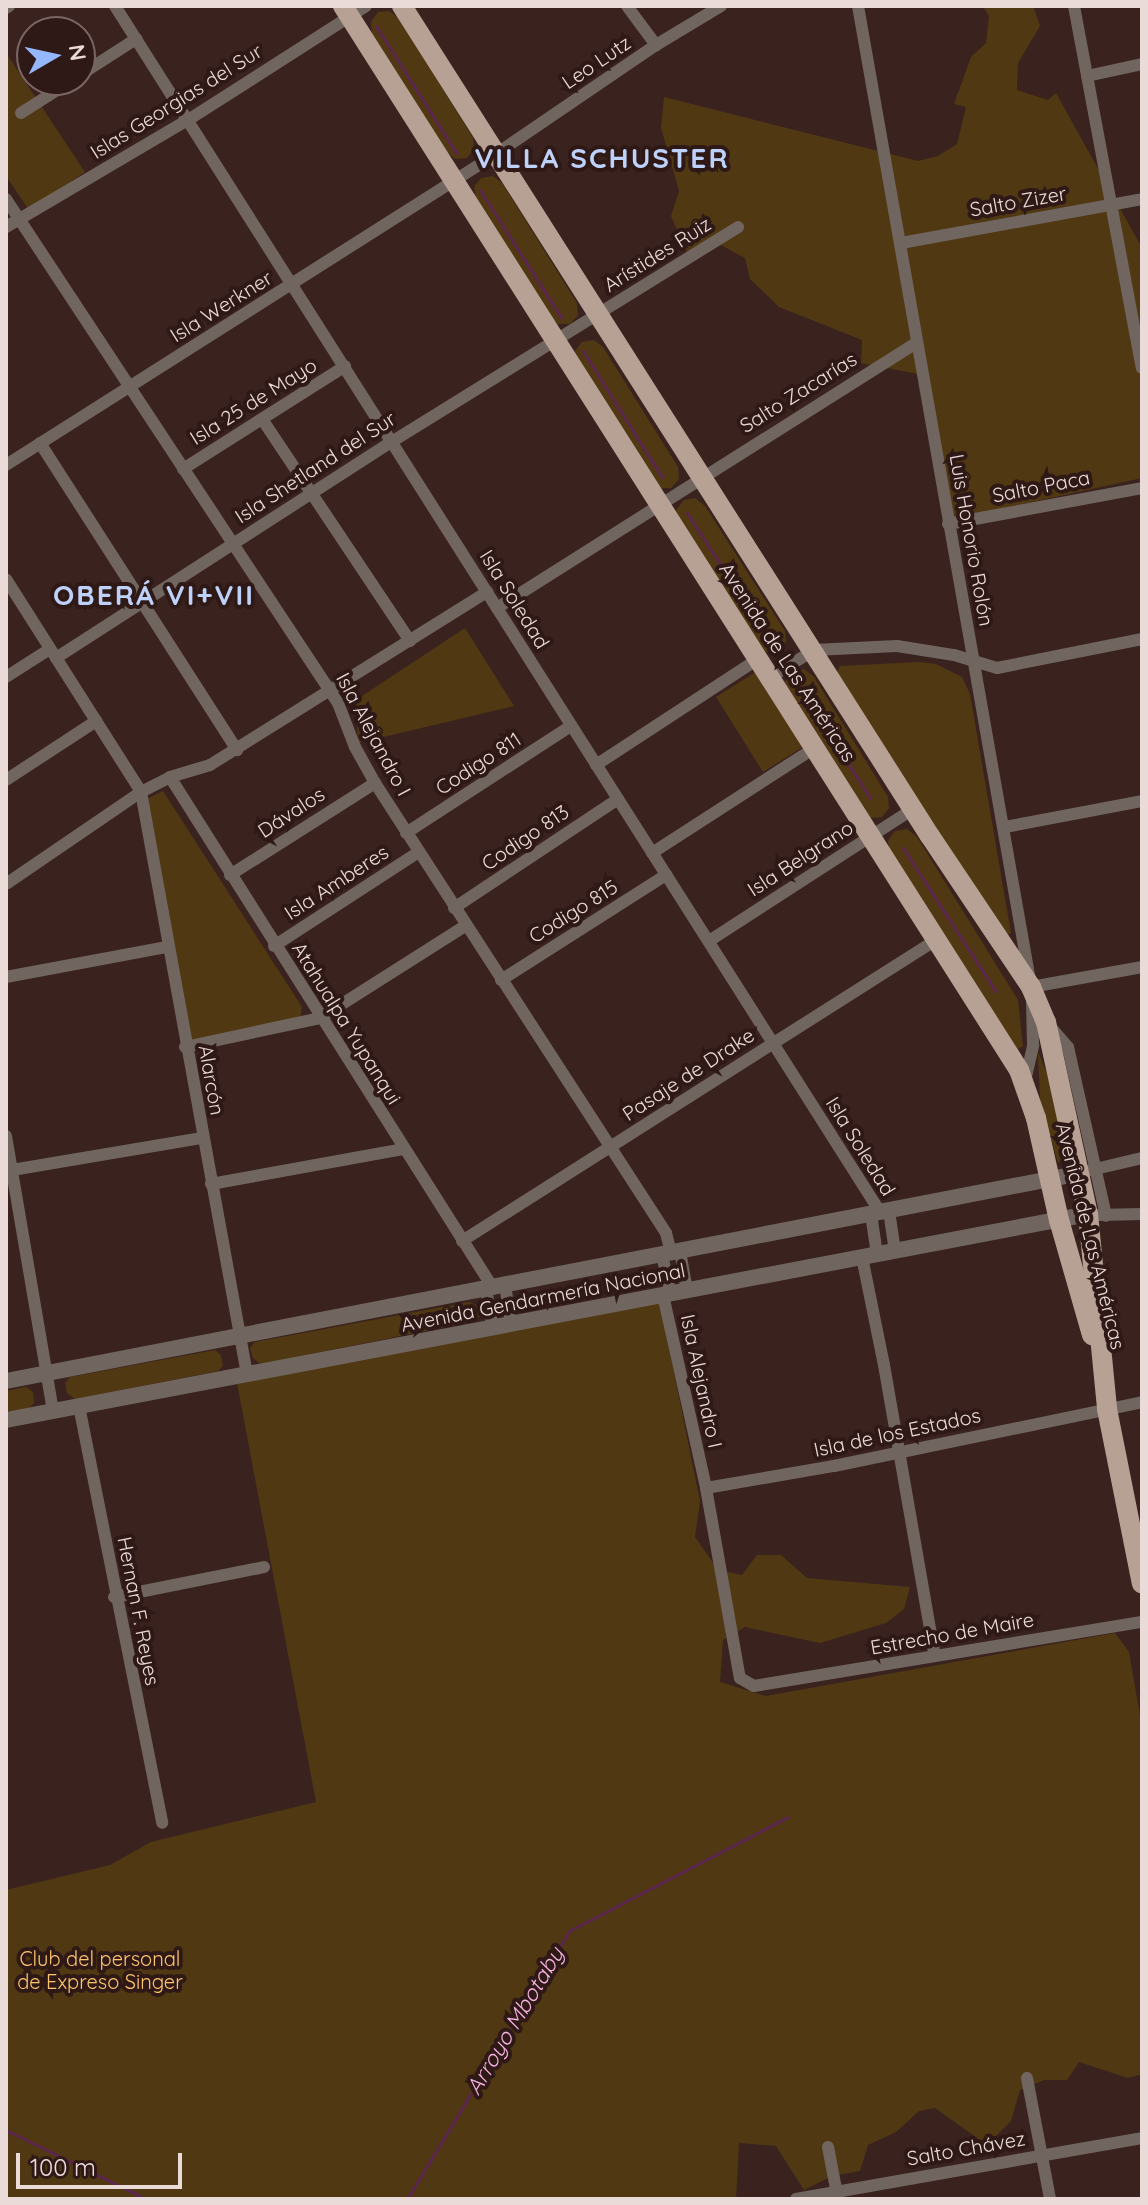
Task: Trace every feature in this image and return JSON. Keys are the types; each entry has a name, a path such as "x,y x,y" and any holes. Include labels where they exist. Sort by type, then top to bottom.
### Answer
{"main road":[{"name":"Avenida de Las Américas","path":"402,6 913,809 1031,987 1088,1170 1097,1215 1107,1409 1142,1584"},
{"name":"Avenida de Las Américas","path":"353,9 555,342 771,677 1025,1081 1052,1179 1059,1220 1104,1382"}],"street":[{"name":"Isla Soledad","path":"115,6 880,1212"},
{"path":"627,6 656,45"},
{"name":"Leo Lutz","path":"456,179 656,45 721,6"},
{"name":"Luis Honorio Rolón","path":"858,6 1031,987"},
{"path":"1074,6 1142,368"},
{"name":"Islas Georgias del Sur","path":"6,227 188,120 353,9"},
{"path":"96,65 136,39"},
{"path":"1087,76 1142,64"},
{"path":"21,113 48,96"},
{"name":"Isla Werkner","path":"6,465 456,179"},
{"name":"Isla Alejandro I","path":"6,199 330,691 375,783 666,1233 704,1482 740,1678 754,1686 768,1686"},
{"name":"Salto Zizer","path":"901,243 1142,199"},
{"name":"Arístides Ruiz","path":"599,315 738,227"},
{"name":"Isla Shetland del Sur","path":"6,677 53,654 140,603 393,441 599,315"},
{"name":"Salto Zacarías","path":"497,608 917,342"},
{"name":"Isla 25 de Mayo","path":"183,469 345,366"},
{"path":"262,419 410,641"},
{"path":"40,443 237,750"},
{"name":"Salto Paca","path":"948,524 1142,488"},
{"path":"6,579 141,792"},
{"path":"6,884 141,792 170,777 210,765 237,750 487,592"},
{"path":"771,677 814,650 897,646 997,668 1142,639"},
{"path":"596,765 758,659"},
{"path":"6,780 96,721"},
{"name":"Codigo 811","path":"406,833 571,726"},
{"path":"652,853 814,748"},
{"name":"Atahualpa Yupanqui","path":"170,777 403,1149 495,1287"},
{"name":"Dávalos","path":"230,875 375,783"},
{"name":"Alarcón","path":"141,792 185,1047 247,1374"},
{"name":"Codigo 813","path":"454,908 618,799"},
{"path":"1005,827 1142,801"},
{"name":"Isla Belgrano","path":"709,941 913,809"},
{"name":"Isla Amberes","path":"274,946 419,852"},
{"name":"Codigo 815","path":"501,980 666,875"},
{"path":"185,1047 320,1018 465,926"},
{"name":"Pasaje de Drake","path":"462,1241 936,940"},
{"path":"6,977 167,947"},
{"path":"1031,987 1142,967"},
{"path":"1025,1081 1039,1015"},
{"path":"6,1136 9,1170 53,1411"},
{"path":"9,1170 202,1138"},
{"path":"211,1184 403,1149"},
{"path":"1088,1170 1142,1158"},
{"name":"Avenida Gendarmería Nacional","path":"6,1381 1088,1170"},
{"path":"880,1212 895,1251"},
{"path":"880,1212 870,1256 899,1453 935,1656"},
{"path":"1097,1215 1142,1214"},
{"name":"Avenida Gendarmería Nacional","path":"6,1420 1097,1215"},
{"path":"495,1287 511,1324"},
{"path":"493,1327 495,1287"},
{"name":"Isla de los Estados","path":"704,1482 899,1453 1142,1402"},
{"name":"Hernan F. Reyes","path":"79,1406 114,1597 162,1823"},
{"path":"114,1597 264,1567"},
{"name":"Estrecho de Maire","path":"768,1686 1142,1622"},
{"path":"1027,2078 1050,2199"},
{"name":"Salto Chávez","path":"796,2199 837,2195 1142,2138"},
{"path":"828,2147 837,2195"}],"green space":[{"path":"1033,6 1040,26 1018,63 1017,90 1048,100 1056,93 1142,248 1142,478 949,520 918,374 861,363 862,340 779,307 750,279 745,258 721,245 687,252 671,216 679,191 661,128 664,97 918,161 938,156 957,144 966,107 954,104 971,57 986,43 989,16 984,8"},
{"path":"389,11 399,18 473,138 474,149 467,158 455,159 446,151 372,34 371,22 378,12"},
{"path":"6,53 16,68 16,96 35,96 85,172 29,210 6,176"},
{"path":"493,176 502,183 577,303 578,315 570,324 558,324 550,317 476,199 474,187 481,178"},
{"path":"594,340 603,347 678,467 679,479 671,488 659,488 577,363 575,351 582,342"},
{"path":"695,498 705,506 785,631 786,642 778,651 766,652 758,644 678,522 676,510 684,500"},
{"path":"465,628 514,706 358,743 356,700"},
{"path":"936,664 962,677 970,694 1011,933 1003,938 836,673 840,666"},
{"path":"804,669 814,677 888,797 889,808 882,817 870,818 787,693 785,681 793,671"},
{"path":"759,670 806,745 763,772 716,697"},
{"path":"163,791 302,1007 300,1020 191,1040 145,800"},
{"path":"907,829 917,837 1018,1000 1023,1046 1015,1051 890,853 888,841 895,831"},
{"path":"1038,1052 1049,1078 1067,1156 1058,1163 1040,1100"},
{"name":"Club del personal de Expreso Singer","path":"658,1294 700,1501 695,1537 718,1570 742,1575 757,1555 781,1555 807,1578 910,1587 904,1609 886,1623 820,1643 745,1627 723,1640 720,1682 766,1696 1115,1633 1129,1652 1142,1727 1142,2074 1128,2078 1079,2062 1067,2080 1044,2080 1020,2090 1011,2121 987,2145 935,2108 919,2111 896,2132 868,2145 860,2171 832,2176 804,2190 776,2146 739,2143 736,2199 6,2199 6,1890 110,1865 151,1842 316,1802 237,1383"},
{"path":"469,1302 479,1306 480,1316 471,1322 260,1364 253,1358 250,1348 255,1342"},
{"path":"215,1350 221,1355 223,1366 218,1371 75,1399 67,1393 65,1383 70,1377"},
{"path":"26,1387 33,1392 34,1403 29,1408 6,1412 6,1391"}],"waterway":[{"path":"376,26 457,154"},
{"path":"480,190 561,317"},
{"path":"583,351 662,477"},
{"path":"687,513 771,642"},
{"path":"796,680 870,798"},
{"path":"903,848 996,992"},
{"name":"Arroyo Mbotaby","path":"407,2199 569,1931 788,1817"},
{"name":"Arroyo Mbotaby","path":"6,2130 146,2199"}],"district":[{"name":"VILLA SCHUSTER","path":"602,158"},
{"name":"OBERÁ VI+VII","path":"154,595"}]}
